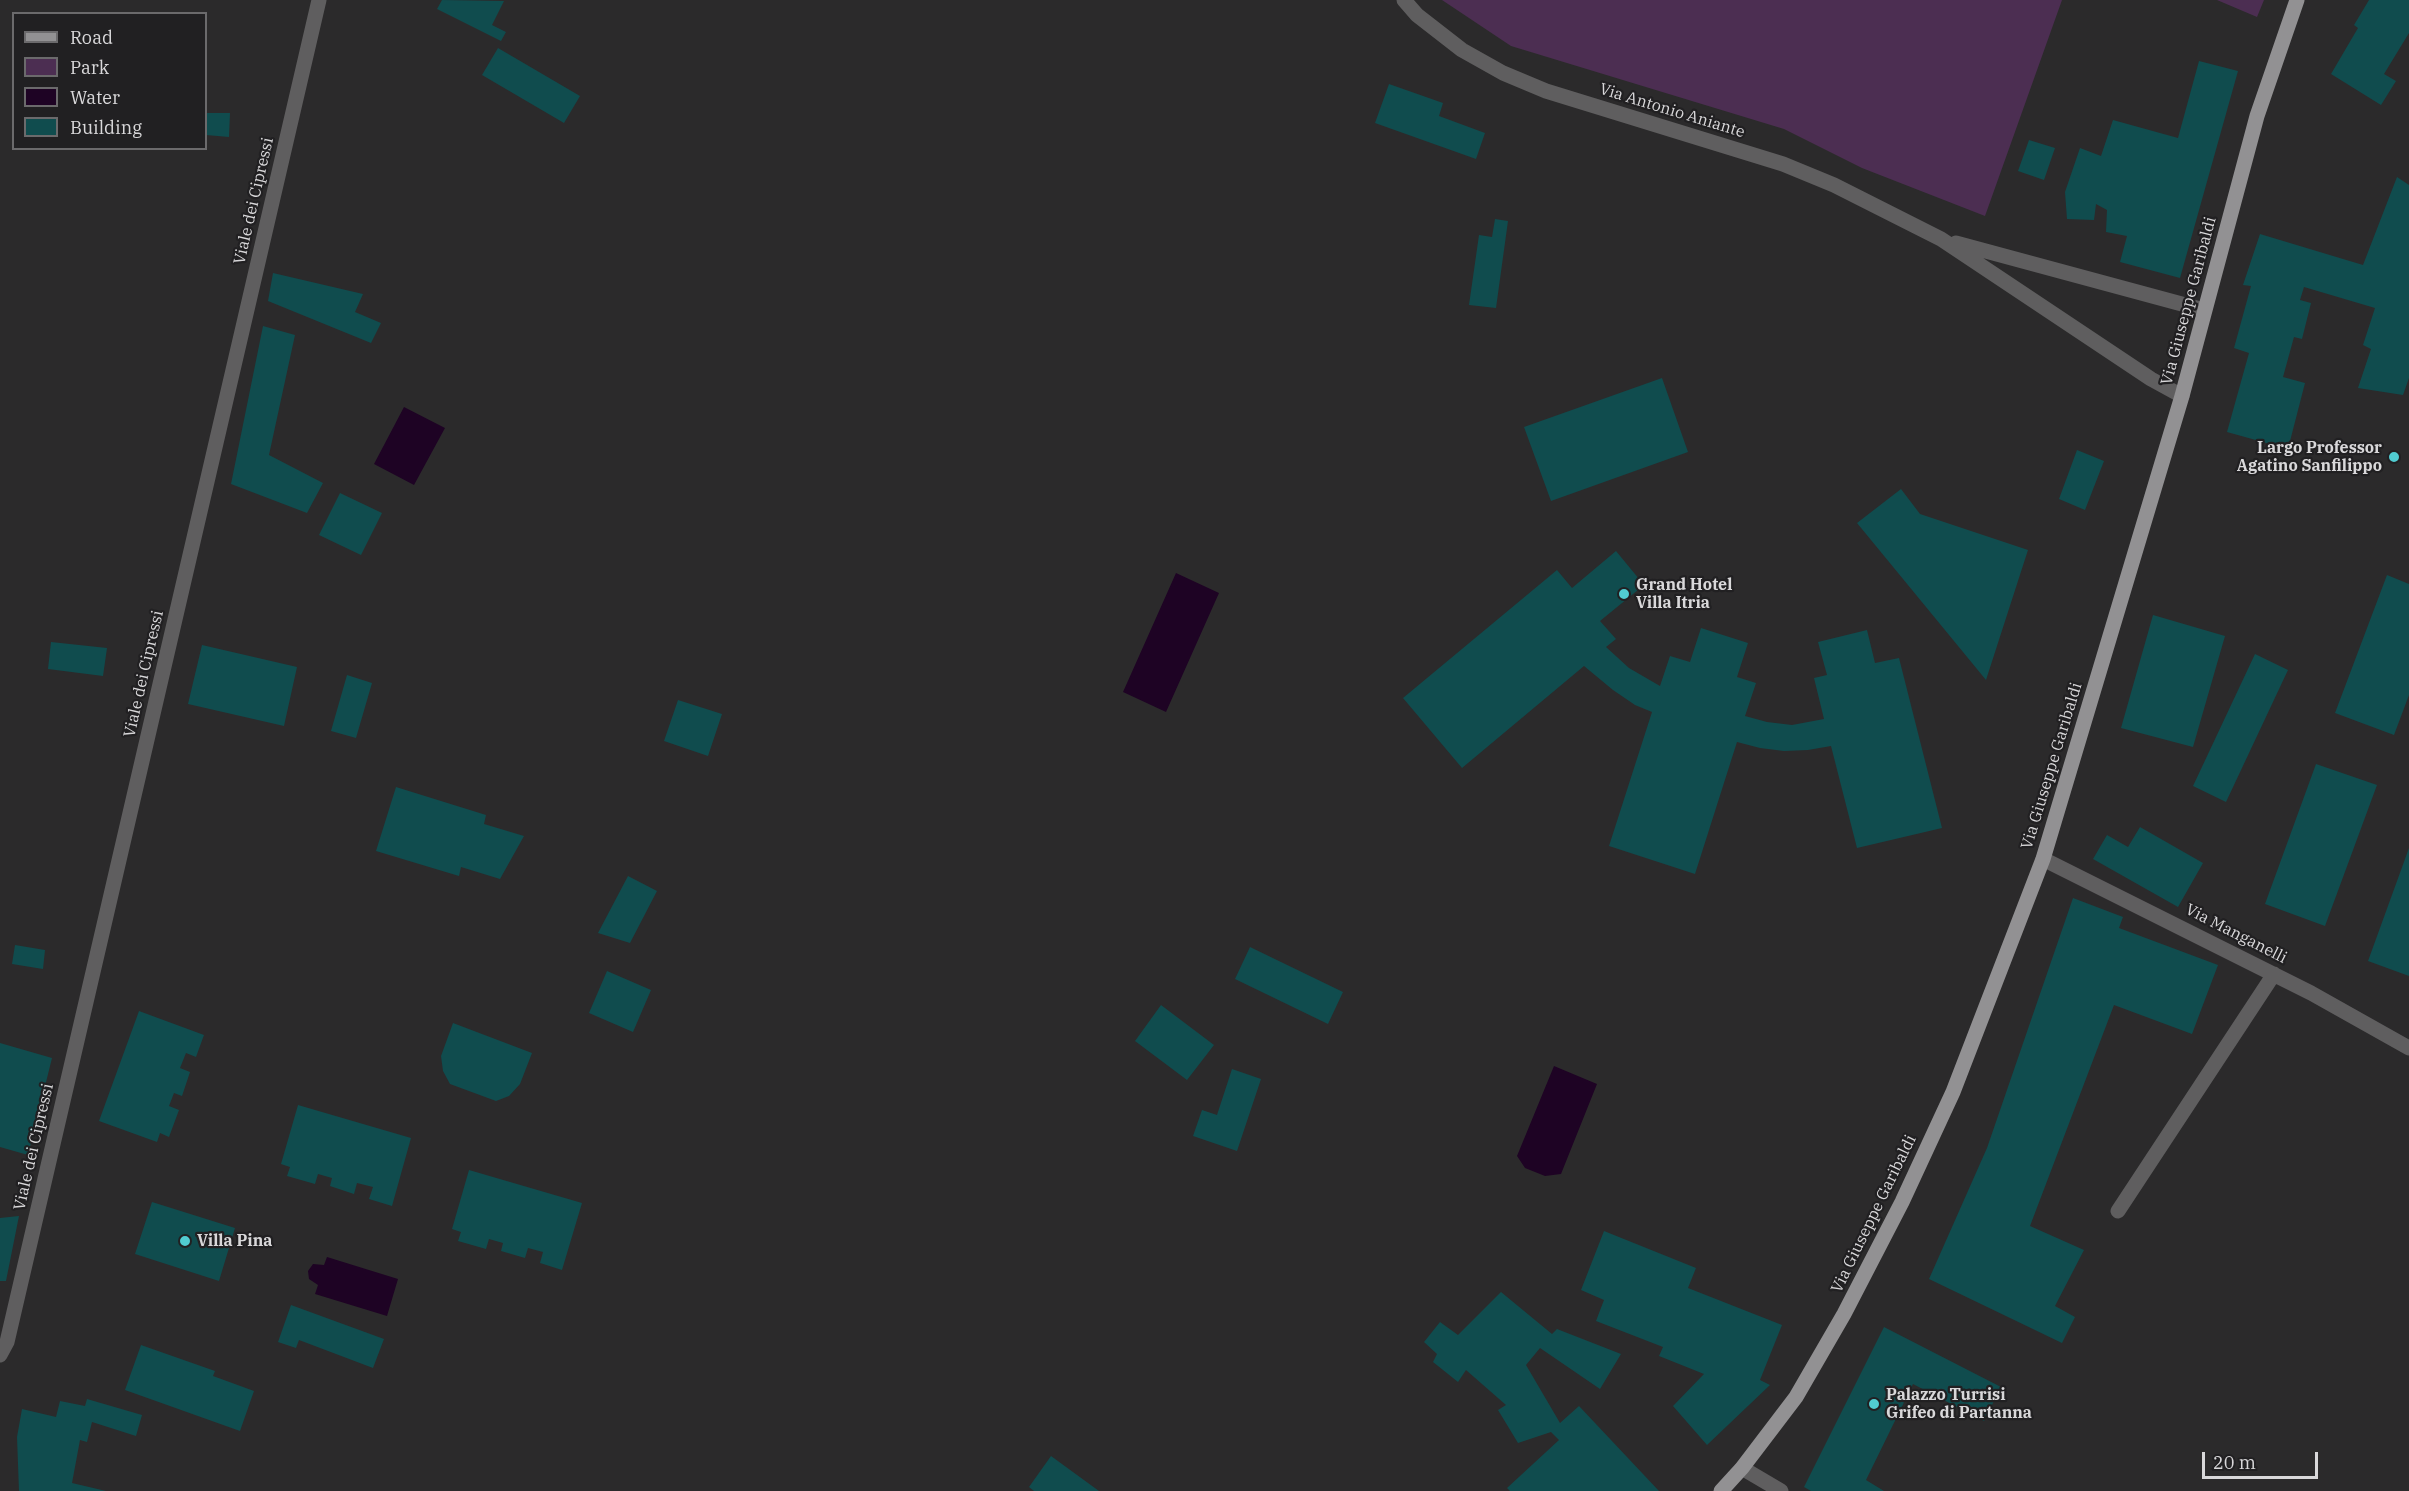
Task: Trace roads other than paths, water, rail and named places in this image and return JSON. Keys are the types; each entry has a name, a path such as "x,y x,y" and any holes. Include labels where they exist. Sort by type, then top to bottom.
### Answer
{"main road":[{"name":"Via Giuseppe Garibaldi","path":"1721,1491 1742,1468 1796,1397 1844,1314 1902,1202 1953,1092 2043,859 2182,396 2257,116 2297,0"}],"street":[{"name":"Viale dei Cipressi","path":"0,1354 7,1342 10,1330 319,0"},
{"name":"Via Antonio Aniante","path":"1404,0 1417,15 1462,50 1503,72 1546,91 1784,164 1834,185 1941,239"},
{"path":"1941,239 2204,310"},
{"path":"1941,239 2151,378 2182,396"},
{"name":"Via Manganelli","path":"2043,859 2274,974 2409,1048"},
{"path":"2118,1211 2274,974"},
{"path":"1742,1468 1780,1491"}],"water":[{"path":"404,407 445,428 414,485 374,464"},
{"path":"1176,573 1219,593 1166,712 1123,692"},
{"path":"1554,1066 1597,1084 1561,1174 1545,1176 1525,1168 1517,1156"},
{"path":"327,1257 398,1279 387,1316 315,1294 318,1285 309,1279 308,1271 313,1264 324,1265"}],"place":[{"name":"Largo Professor Agatino Sanfilippo","path":"2394,457"},
{"name":"Grand Hotel Villa Itria","path":"1624,594"},
{"name":"Villa Pina","path":"185,1241"},
{"name":"Palazzo Turrisi Grifeo di Partanna","path":"1874,1404"}]}
